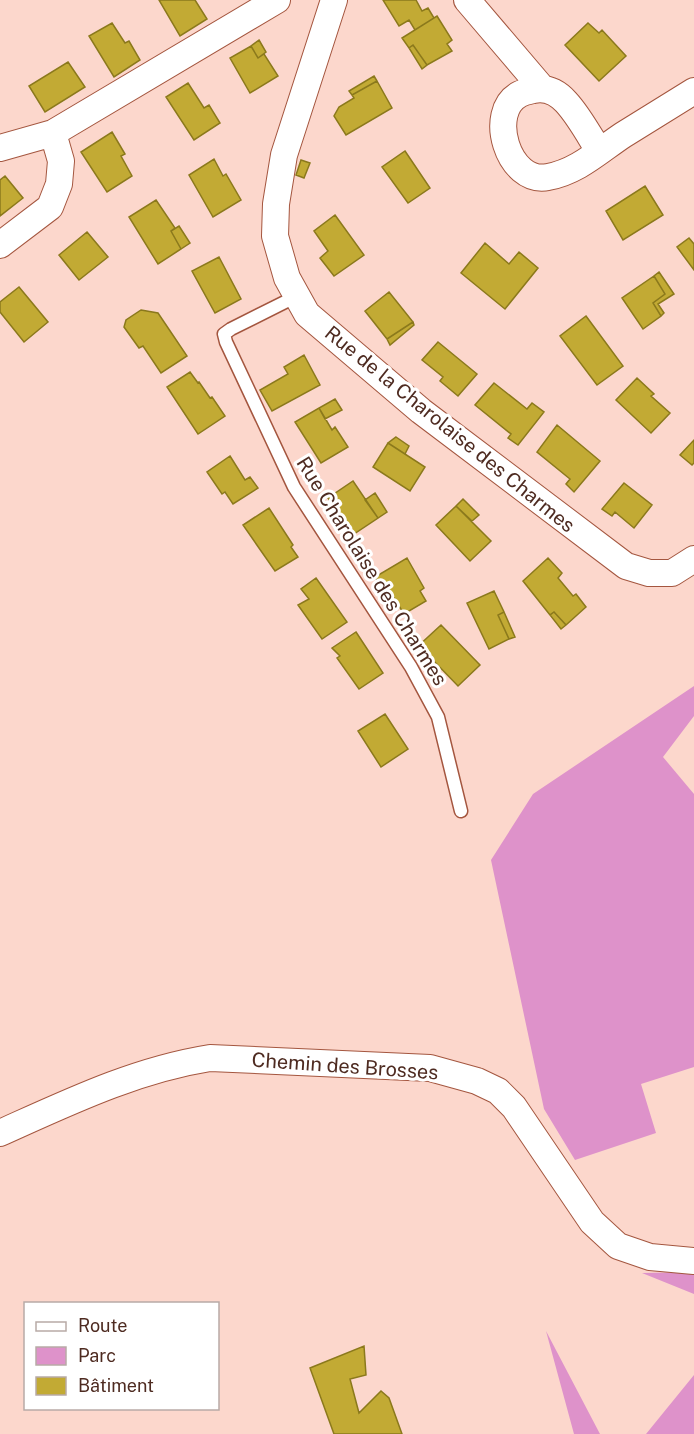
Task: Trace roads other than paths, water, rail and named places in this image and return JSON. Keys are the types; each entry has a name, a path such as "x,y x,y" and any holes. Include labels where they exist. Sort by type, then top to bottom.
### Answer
{"street":[{"path":"0,148 53,133 277,0"},
{"name":"Rue de la Charolaise des Charmes","path":"334,0 284,155 276,204 275,236 287,278 307,314 421,411 626,566 649,573 672,573 694,559"},
{"path":"467,0 542,88 554,92 566,102 599,151"},
{"path":"542,88 520,94 514,99 505,112 503,128 506,148 515,165 545,178 569,172 694,92"},
{"path":"0,245 50,207 59,184 61,161 53,133"},
{"name":"Chemin des Brosses","path":"0,1133 88,1093 138,1075 177,1063 210,1058 430,1068 477,1081 498,1092 520,1115 592,1222 618,1246 650,1257 694,1261"}],"lane":[{"name":"Rue Charolaise des Charmes","path":"297,296 231,329 224,334 226,342 294,487 411,667 438,717 461,811"}]}
